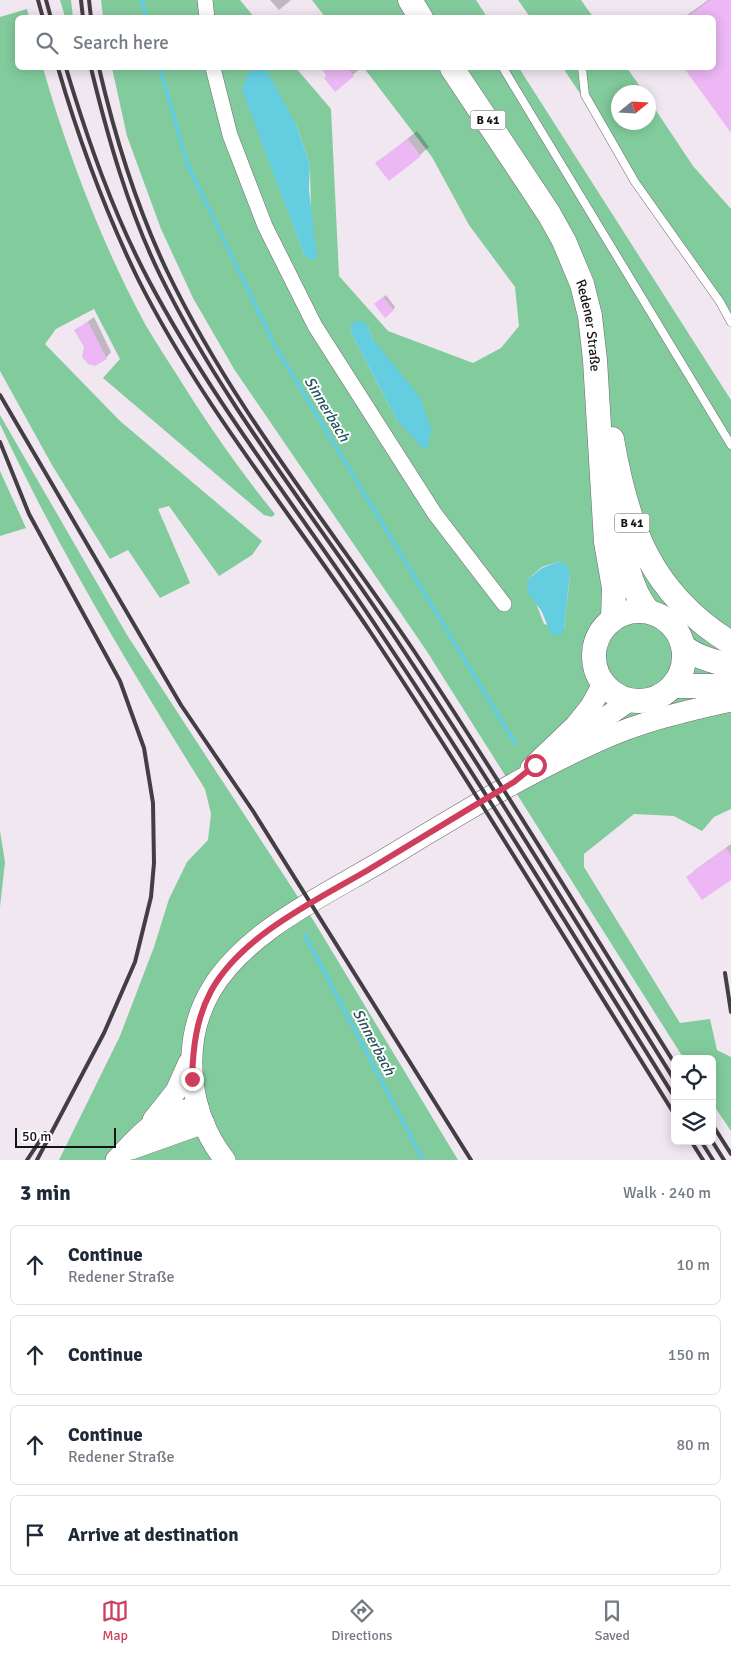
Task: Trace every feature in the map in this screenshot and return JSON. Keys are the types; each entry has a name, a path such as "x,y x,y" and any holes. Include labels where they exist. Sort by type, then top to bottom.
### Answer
{"main road":[{"name":"Redener Straße","path":"453,70 550,214 564,241 582,284 590,316 606,542 614,588 613,619"},
{"name":"B 41","path":"590,316 601,368 619,477 632,524 643,550 664,584 686,609 710,630 731,643"},
{"path":"601,368 610,461 622,542 634,586 648,612"},
{"path":"627,612 648,612 668,621 677,631 683,646 684,662 680,676 674,686 664,695 652,700 629,701 614,694 603,684 594,666 594,653 597,639 605,626 613,619 627,612"},
{"path":"683,646 690,652 707,660 731,666"},
{"path":"514,782 535,765 576,724 591,706 603,684"},
{"path":"674,686 731,686"},
{"path":"535,765 554,754 629,701"},
{"path":"225,1160 212,1143 201,1115 192,1079 193,1055 198,1022 211,991 228,966 254,942 293,915 514,782 596,742 654,720 731,701"},
{"path":"120,1156 149,1126 176,1091 193,1055"},
{"path":"149,1126 161,1117 201,1115"},
{"path":"120,1156 201,1115"}],"street":[{"path":"206,0 207,15"},
{"path":"214,70 230,135 265,226 315,326 435,514 504,604"}],"lane":[{"path":"504,70 731,445"},
{"path":"582,70 585,95 635,182 720,302 731,322"}],"green space":[{"path":"60,0 71,0 73,15 64,15"},
{"path":"101,0 240,0 252,15 103,15"},
{"path":"312,0 476,0 486,15 323,15"},
{"path":"518,0 581,0 592,15 529,15"},
{"path":"27,9 28,15 15,15 15,70 44,70 63,133 87,199 129,294 145,324 212,428 275,514 272,517 264,515 103,378 120,359 94,309 56,329 45,344 120,421 262,541 252,555 219,576 169,506 158,509 190,583 160,598 128,550 110,559 52,465 0,371 0,17"},
{"path":"112,70 298,70 331,109 339,276 388,331 473,363 501,348 519,326 515,287 469,225 432,157 366,70 520,70 731,400 731,809 714,817 702,831 674,816 634,814 584,854 584,867 680,1023 710,1019 717,1050 731,1057 731,1131 716,1109 716,1055 681,1055 426,650 234,369 193,298 161,229 127,136","holes":["243,90 296,124 310,165 312,260 304,255","368,326 397,420 350,331","557,562 566,565 570,574 564,630 544,624 527,580 542,567"]},
{"path":"564,70 628,70 639,85 611,85 611,130 656,130 656,110 693,166 731,209 731,314 695,259 639,182"},
{"path":"0,415 127,635 315,923 458,1160 59,1160 120,1036 154,947 169,899 187,862 208,840 211,814 205,789 123,655 71,564 0,424"},
{"path":"0,471 26,528 0,536"},
{"path":"0,831 5,862 0,907"}],"water":[{"path":"255,70 267,71 296,124 310,165 309,190 317,257 311,261 304,255 242,90 248,73"},
{"path":"362,321 368,326 372,338 420,397 431,428 428,448 423,449 397,420 350,331 352,323"},
{"path":"557,562 567,565 570,573 564,630 560,636 552,635 542,612 530,596 527,586 527,580 542,568"}],"building":[{"path":"710,0 731,0 731,133 685,70 716,70 716,15 690,15"},
{"path":"322,70 350,70 354,76 335,92 324,78 327,75"},
{"path":"408,139 421,156 389,181 375,163"},
{"path":"383,297 394,310 385,318 374,304"},
{"path":"88,322 107,359 95,366 88,364 82,357 84,347 74,330"},
{"path":"726,848 731,855 731,880 702,900 686,877"}],"waterway":[{"name":"Sinnerbach","path":"142,0 145,15"},
{"name":"Sinnerbach","path":"161,70 187,163 275,346 515,743"},
{"name":"Sinnerbach","path":"305,935 423,1160"}],"railway":[{"path":"38,0 42,15"},
{"path":"46,0 50,15"},
{"path":"81,0 83,15"},
{"path":"89,0 91,15"},
{"path":"59,70 84,148 104,201 138,279 163,326 219,416 341,589 410,692 487,812 671,1109"},
{"path":"67,70 92,150 113,203 136,255 174,327 230,415 349,586 454,745 671,1092"},
{"path":"91,70 104,121 138,225 160,275 185,323 241,415 394,636 466,746 671,1075"},
{"path":"100,70 119,145 146,222 167,271 221,370 283,465 414,651 671,1058"},
{"path":"0,395 181,705 253,811 471,1160"},
{"path":"0,442 29,514 120,681 144,748 153,803 154,863 151,897 135,962 104,1033 37,1160"},
{"path":"725,973 731,1012"},
{"path":"716,1130 731,1154"},
{"path":"27,1160 45,1133"},
{"path":"694,1145 703,1160"},
{"path":"704,1145 713,1160"},
{"path":"715,1145 724,1160"}],"route":[{"path":"192,1079 193,1055 198,1022 211,991 228,966 254,942 293,915 514,782 535,765"}]}
